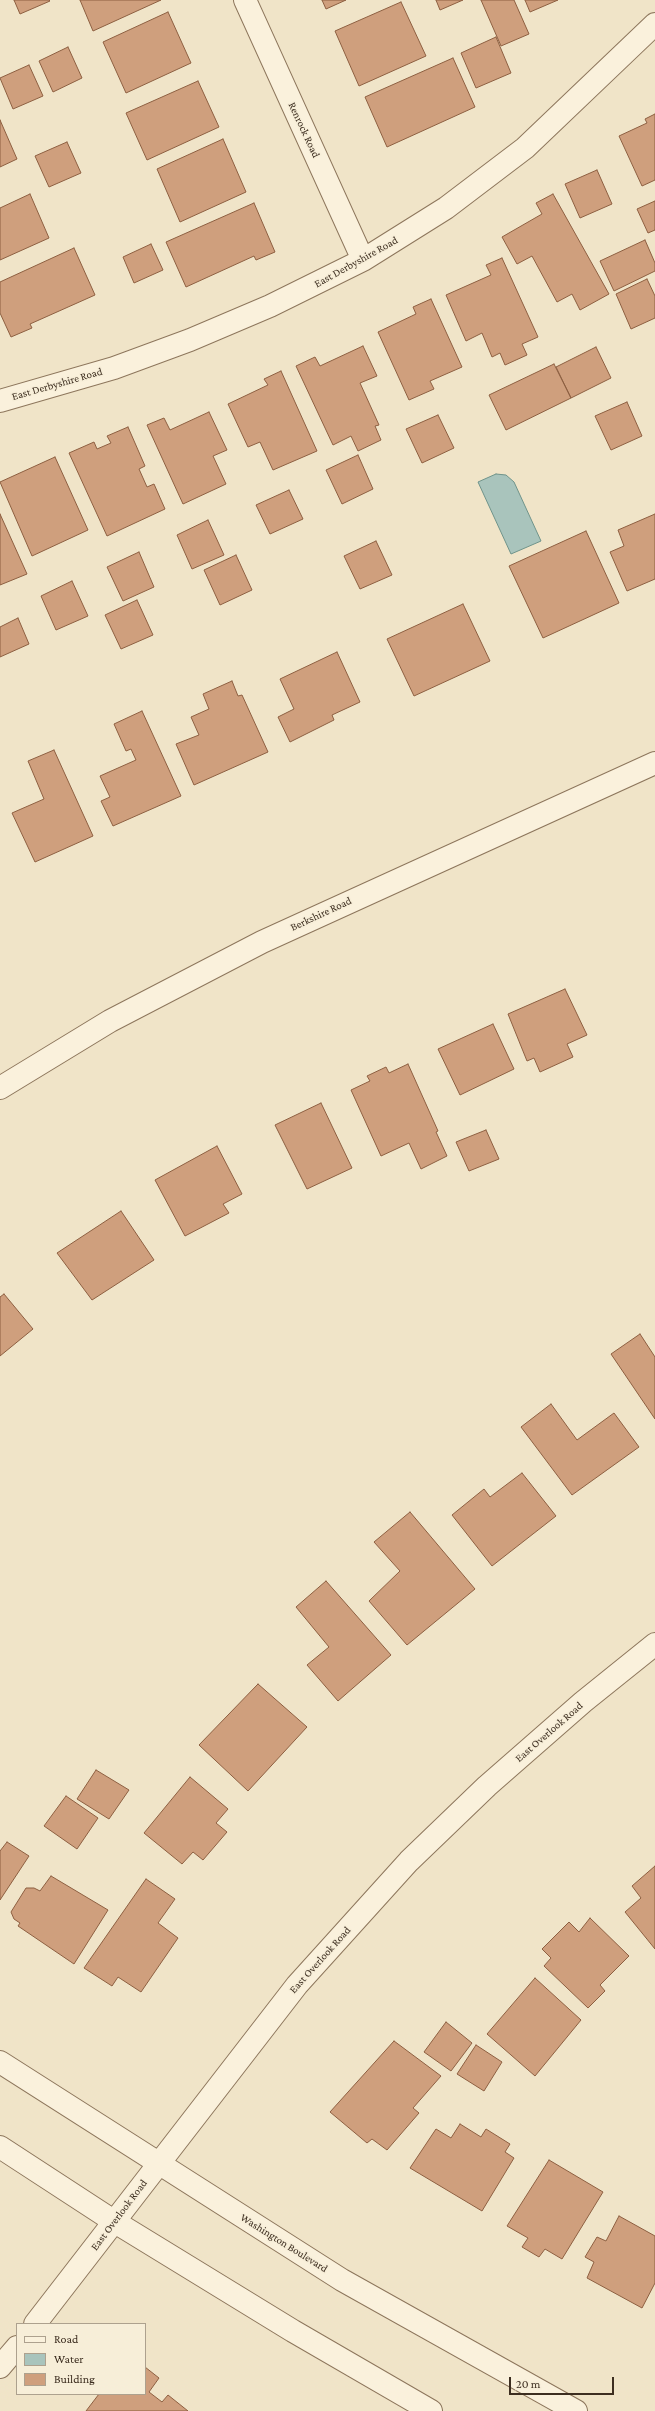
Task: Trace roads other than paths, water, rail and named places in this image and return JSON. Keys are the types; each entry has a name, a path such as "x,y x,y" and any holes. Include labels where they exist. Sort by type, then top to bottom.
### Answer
{"street":[{"name":"Renrock Road","path":"245,0 363,260"},
{"name":"East Derbyshire Road","path":"0,400 114,368 190,340 270,306 363,260 446,208 525,148 655,24"},
{"name":"Berkshire Road","path":"0,1088 110,1021 262,942 655,763"},
{"name":"East Overlook Road","path":"36,2323 297,1985 409,1861 487,1786 583,1702 655,1644"},
{"name":"Washington Boulevard","path":"0,2062 342,2280 576,2411"},
{"path":"0,2147 115,2222 293,2331 431,2411"},
{"path":"0,2367 16,2348"}],"water":[{"path":"496,474 506,475 514,482 541,541 511,554 478,482"}]}
